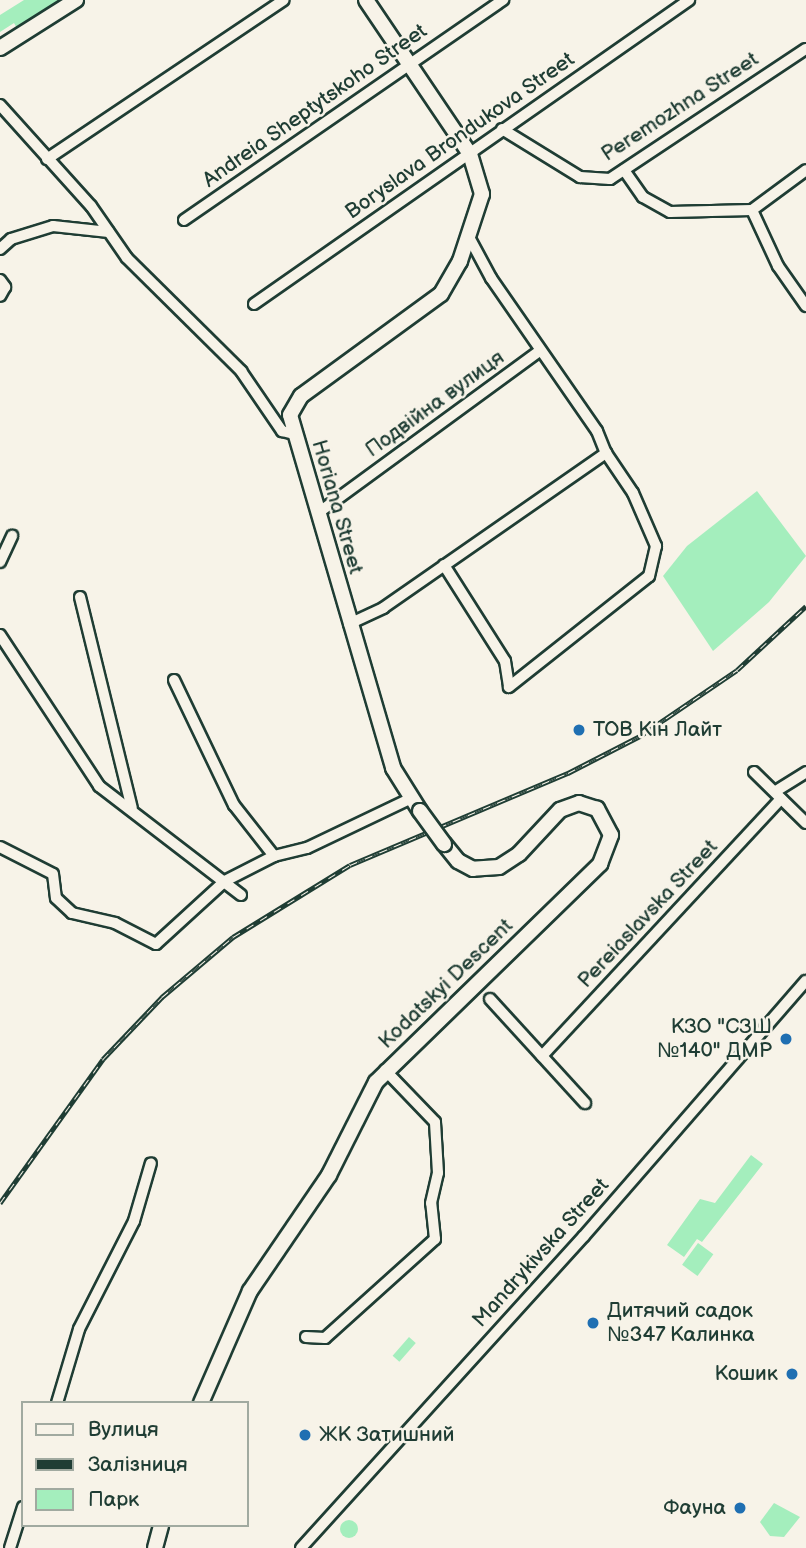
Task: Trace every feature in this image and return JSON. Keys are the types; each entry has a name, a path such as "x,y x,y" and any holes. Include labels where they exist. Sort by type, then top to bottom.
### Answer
{"street":[{"path":"0,48 76,0"},
{"path":"47,159 284,0"},
{"path":"294,434 290,415 294,403 441,294 469,237 482,194 470,154 366,0"},
{"name":"Andreia Sheptytskoho Street","path":"184,220 503,0"},
{"name":"Boryslava Brondukova Street","path":"254,304 689,0"},
{"name":"Peremozhna Street","path":"502,129 589,181 610,179 806,49"},
{"name":"Horiana Street","path":"0,105 109,232 127,258 241,371 282,430 294,434 393,768 420,811"},
{"path":"624,170 643,197 670,212 752,210 806,170"},
{"path":"752,210 778,266 806,306"},
{"path":"0,248 11,239 53,226 109,232"},
{"path":"444,565 505,661 509,687 649,576 656,546 653,531 606,453 597,431 540,351 469,237"},
{"name":"Подвійна вулиця","path":"318,513 540,351"},
{"path":"349,624 383,608 606,453"},
{"path":"0,562 12,536"},
{"path":"80,597 132,808"},
{"path":"0,635 84,766 100,786 132,808 241,895"},
{"path":"174,680 234,805 274,856"},
{"path":"754,772 806,822"},
{"name":"Pereiaslavska Street","path":"542,1056 779,795 806,772"},
{"path":"0,847 53,874 55,898 72,913 115,923 156,944 225,881 274,856 307,848 412,798"},
{"name":"Kodatskyi Descent","path":"202,1401 250,1291 318,1192 385,1070 600,864 611,835 597,809 579,803 560,810 519,854 499,867 473,869 458,861 420,811"},
{"name":"Mandrykivska Street","path":"302,1548 584,1236 806,981"},
{"path":"490,999 585,1103"},
{"path":"306,1337 325,1338 435,1239 431,1203 438,1172 435,1122 385,1070"},
{"path":"58,1401 79,1329 134,1221 152,1163"},
{"path":"10,1548 21,1513"},
{"path":"155,1548 160,1527"}],"green space":[{"path":"24,0 65,0 18,30 14,23 0,32 0,15"},
{"path":"757,491 806,556 769,602 713,651 663,576 687,546"},
{"path":"751,1155 763,1164 702,1242 697,1239 684,1257 667,1245 700,1199 715,1203"},
{"path":"698,1243 713,1254 698,1276 682,1265"},
{"path":"409,1337 416,1343 399,1362 393,1356"},
{"path":"774,1503 800,1517 784,1537 770,1536 760,1522"},
{"path":"349,1520 355,1523 358,1529 355,1535 349,1538 343,1535 340,1529 343,1523"}],"railway":[{"path":"0,1203 103,1059 162,997 233,937 350,865 568,773 640,736 737,670 806,606"}],"place":[{"name":"ТОВ Кін Лайт","path":"579,730"},
{"name":"КЗО \"СЗШ №140\" ДМР","path":"786,1039"},
{"name":"Дитячий садок №347 Калинка","path":"593,1323"},
{"name":"Кошик","path":"792,1374"},
{"name":"ЖК Затишний","path":"305,1435"},
{"name":"Фауна","path":"740,1508"}]}
